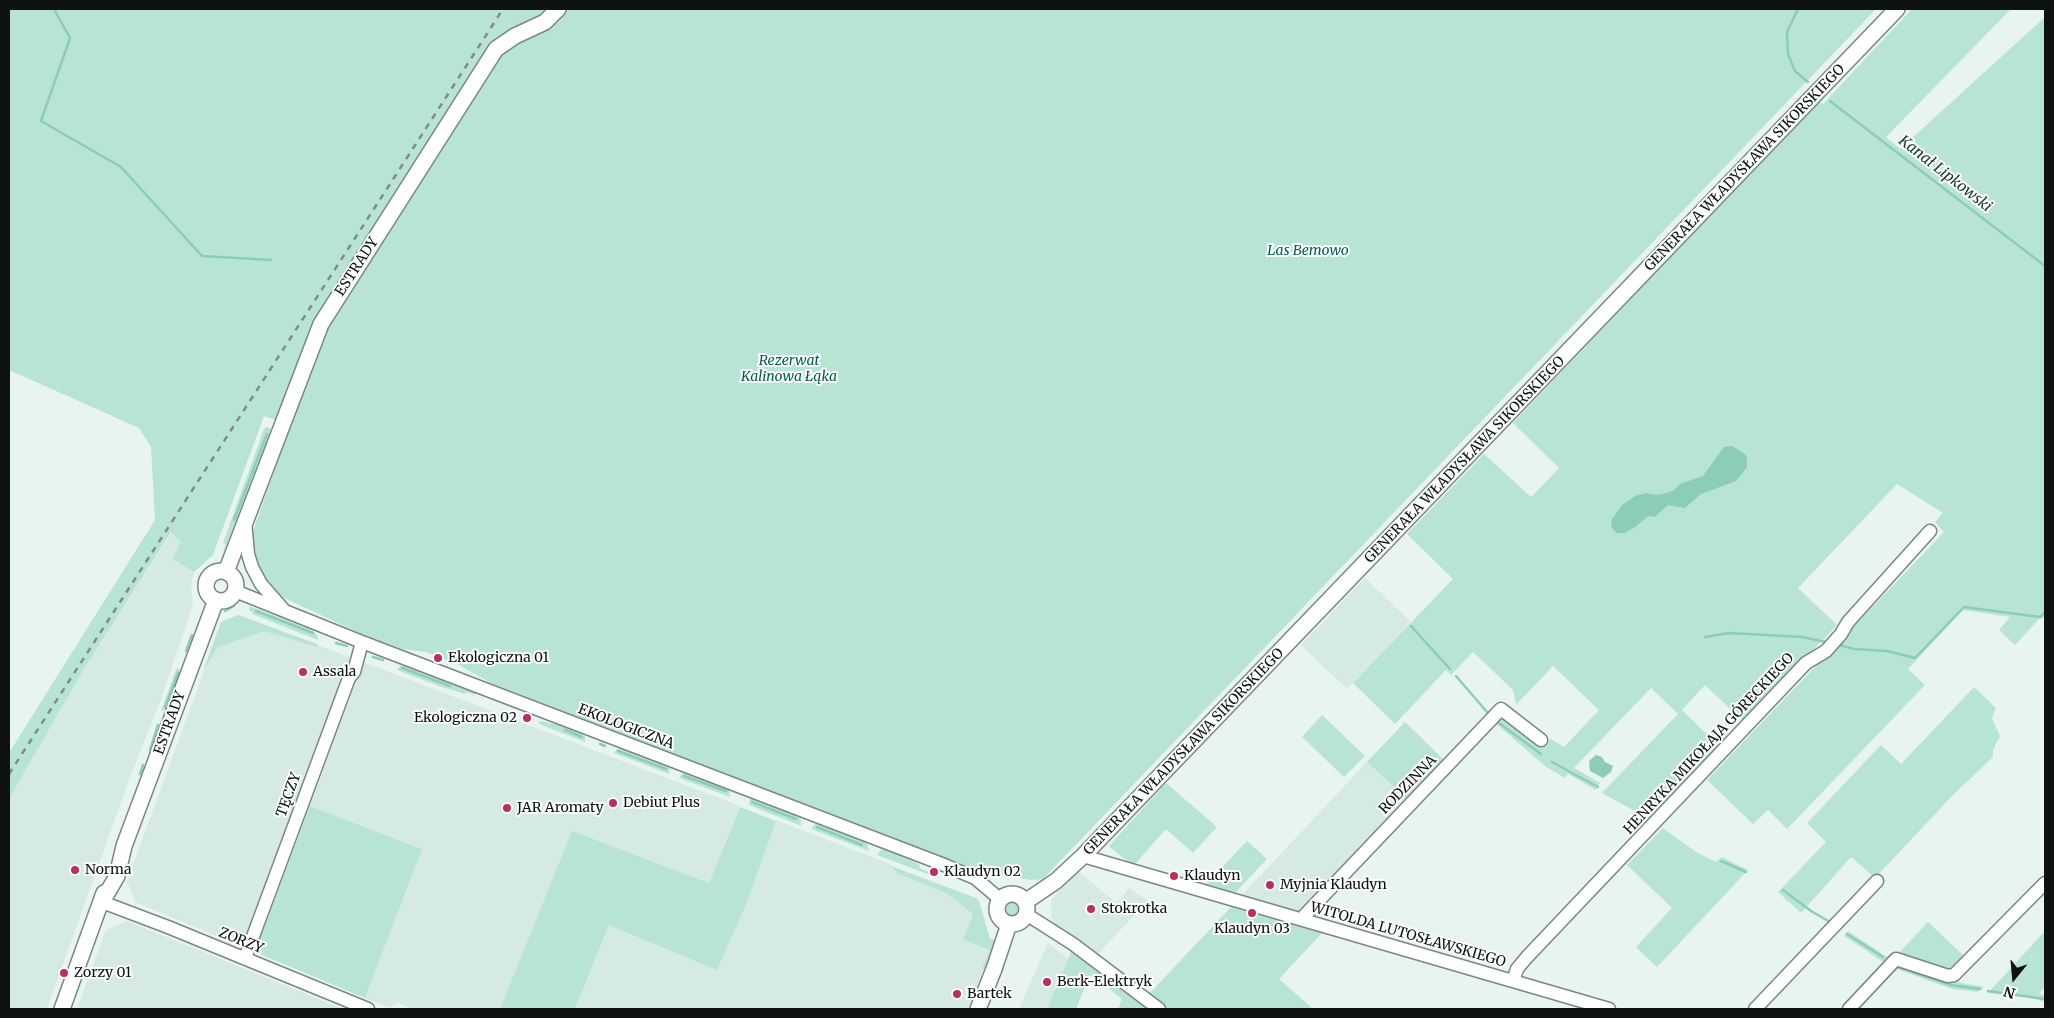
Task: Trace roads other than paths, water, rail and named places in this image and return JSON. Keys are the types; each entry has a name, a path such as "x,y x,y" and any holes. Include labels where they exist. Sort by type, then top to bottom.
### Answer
{"main road":[{"name":"ESTRADY","path":"226,572 321,324 496,49 515,36 544,22 558,9"},
{"name":"GENERAŁA WŁADYSŁAWA SIKORSKIEGO","path":"1025,908 1083,856 1898,9"},
{"path":"214,572 226,572 233,578 235,583 234,591 226,600 216,600 207,593 206,581 214,572"},
{"name":"ESTRADY","path":"62,1009 102,902 117,876 124,846 216,600"},
{"path":"1013,895 1020,898 1025,908 1019,922 1009,924 999,916 997,908 1001,900 1013,895"},
{"path":"978,1009 1009,924"}],"street":[{"path":"245,521 248,554 252,568 261,584 285,611"},
{"name":"HENRYKA MIKOŁAJA GÓRECKIEGO","path":"1513,981 1518,969 1527,957 1806,663 1826,651 1841,634 1848,622 1930,531"},
{"name":"EKOLOGICZNA","path":"234,591 362,642 942,864 975,878 1001,900"},
{"name":"TĘCZY","path":"245,958 349,678 354,672 362,642"},
{"name":"RODZINNA","path":"1303,920 1305,915 1501,709 1541,740"},
{"name":"WITOLDA LUTOSŁAWSKIEGO","path":"1083,856 1609,1009"},
{"path":"1756,1009 1877,881"},
{"path":"1848,1009 1896,958 1948,976 1954,975 2045,883"},
{"name":"ZORZY","path":"102,902 368,1009"},
{"path":"1025,908 1159,1009"}],"waterway":[{"path":"54,9 70,38 41,121 121,167 202,256 271,260"},
{"name":"Kanał Lipkowski","path":"1798,9 1787,32 1788,54 1795,71 1808,82"},
{"name":"Kanał Lipkowski","path":"1830,101 2045,266"},
{"path":"234,520 267,434"},
{"path":"225,611 234,606"},
{"path":"1839,645 1854,649 1887,651 1915,658 1964,607 2040,617 2045,612"},
{"path":"256,611 313,633"},
{"path":"1411,626 1450,669"},
{"path":"209,640 214,628"},
{"path":"1705,637 1729,633 1802,637 1826,642"},
{"path":"186,651 192,635"},
{"path":"336,643 347,646"},
{"path":"373,657 383,660"},
{"path":"402,668 450,686"},
{"path":"165,707 178,673"},
{"path":"1456,676 1487,712"},
{"path":"1499,723 1541,754"},
{"path":"150,750 158,725"},
{"path":"565,730 582,737"},
{"path":"600,744 605,746"},
{"path":"618,751 666,769"},
{"path":"1552,762 1598,787"},
{"path":"140,774 143,765"},
{"path":"684,776 726,791"},
{"path":"752,802 796,819"},
{"path":"817,827 862,845"},
{"path":"1721,861 1746,872"},
{"path":"1783,890 1811,911 1830,922"},
{"path":"1847,934 1883,957"},
{"path":"1895,966 1951,985 1980,989"},
{"path":"1988,991 2045,999"}],"railway":[{"path":"9,774 503,9"}],"place":[{"name":"Ekologiczna 01","path":"438,658"},
{"name":"Assala","path":"303,672"},
{"name":"Ekologiczna 02","path":"527,718"},
{"name":"Debiut Plus","path":"613,803"},
{"name":"JAR Aromaty","path":"507,808"},
{"name":"Norma","path":"75,870"},
{"name":"Klaudyn 02","path":"934,872"},
{"name":"Klaudyn","path":"1174,876"},
{"name":"Myjnia Klaudyn","path":"1270,885"},
{"name":"Stokrotka","path":"1091,909"},
{"name":"Klaudyn 03","path":"1252,913"},
{"name":"Zorzy 01","path":"64,973"},
{"name":"Berk-Elektryk","path":"1047,982"},
{"name":"Bartek","path":"957,994"}],"park label":[{"name":"Las Bemowo","path":"1308,251"},
{"name":"Rezerwat Kalinowa Łąka","path":"789,370"}]}
